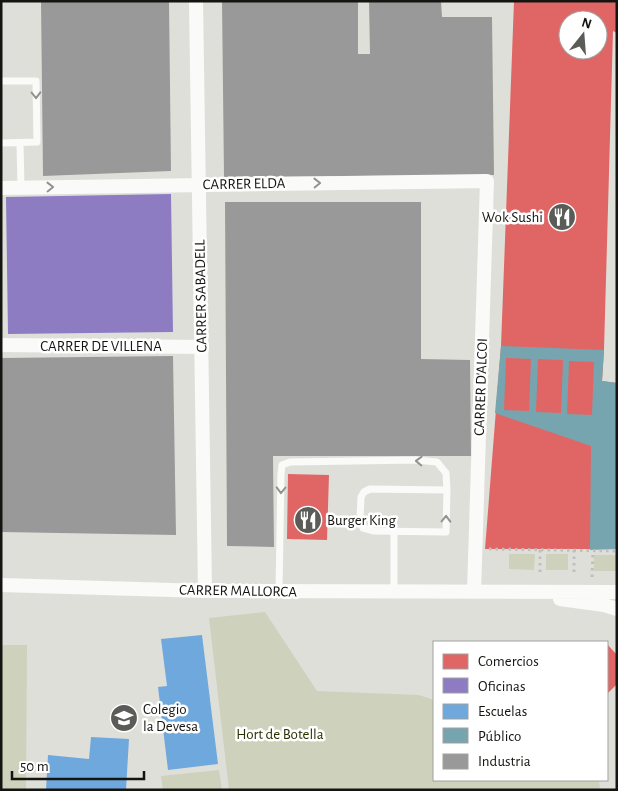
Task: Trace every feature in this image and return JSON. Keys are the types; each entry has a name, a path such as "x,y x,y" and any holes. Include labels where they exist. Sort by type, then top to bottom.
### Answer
{"street":[{"name":"CARRER SABADELL","path":"196,1 205,591"},
{"name":"CARRER ELDA","path":"1,188 487,181"},
{"name":"CARRER D'ALCOI","path":"474,592 487,181"},
{"name":"CARRER DE VILLENA","path":"1,345 202,346"},
{"name":"CARRER MALLORCA","path":"1,585 279,592 617,592"},
{"name":"CARRER MALLORCA","path":"474,592 538,596 604,605 617,610"}],"lane":[{"path":"1,81 36,81 37,142 1,143"},
{"path":"20,143 22,188"},
{"path":"279,592 282,466 290,462 416,460 437,462 446,473 447,490 446,532 374,531 363,528 360,520 361,497 364,492 370,489 447,490"},
{"path":"394,532 394,592"}],"path":[{"path":"481,549 617,551"},
{"path":"540,550 540,572"},
{"path":"574,550 574,574"},
{"path":"592,577 593,550"}],"green space":[{"path":"509,554 535,554 534,570 509,569"},
{"path":"546,554 568,554 568,570 546,570"},
{"path":"594,555 617,555 617,571 594,571"},
{"name":"Hort de Botella","path":"265,612 317,691 419,695 433,700 433,781 599,781 600,790 229,790 209,618"},
{"path":"1,645 27,645 26,790 1,790"},
{"path":"219,770 222,790 163,790 161,776"}],"building: Comercios":[{"path":"514,1 615,1 617,3 617,33 613,31 602,381 617,383 617,549 485,549 501,346"},
{"path":"288,474 329,475 327,540 287,539"},
{"path":"608,645 617,655 617,684 608,693"}],"building: Oficinas":[{"path":"171,194 173,332 8,334 6,197"}],"building: Escuelas":[{"path":"202,635 218,764 168,770 158,687 167,686 161,639"},
{"path":"91,737 129,739 126,790 46,790 48,755 89,759"}],"building: Público":[{"path":"501,346 604,350 602,381 617,383 617,549 590,550 591,446 495,413","holes":["506,358 531,359 529,411 504,410","538,359 563,360 561,413 536,412","569,361 594,362 592,415 567,414"]}],"building: Industria":[{"path":"41,1 169,1 171,171 43,176"},
{"path":"222,1 358,1 358,54 370,54 369,1 441,1 442,17 492,17 494,175 224,177"},
{"path":"225,202 421,202 421,359 470,360 471,456 273,456 274,547 227,546"},
{"path":"173,356 176,535 1,532 1,358"}],"place":[{"name":"Wok Sushi","path":"562,217"},
{"name":"Burger King","path":"308,520"},
{"name":"Colegio la Devesa","path":"124,718"}]}
